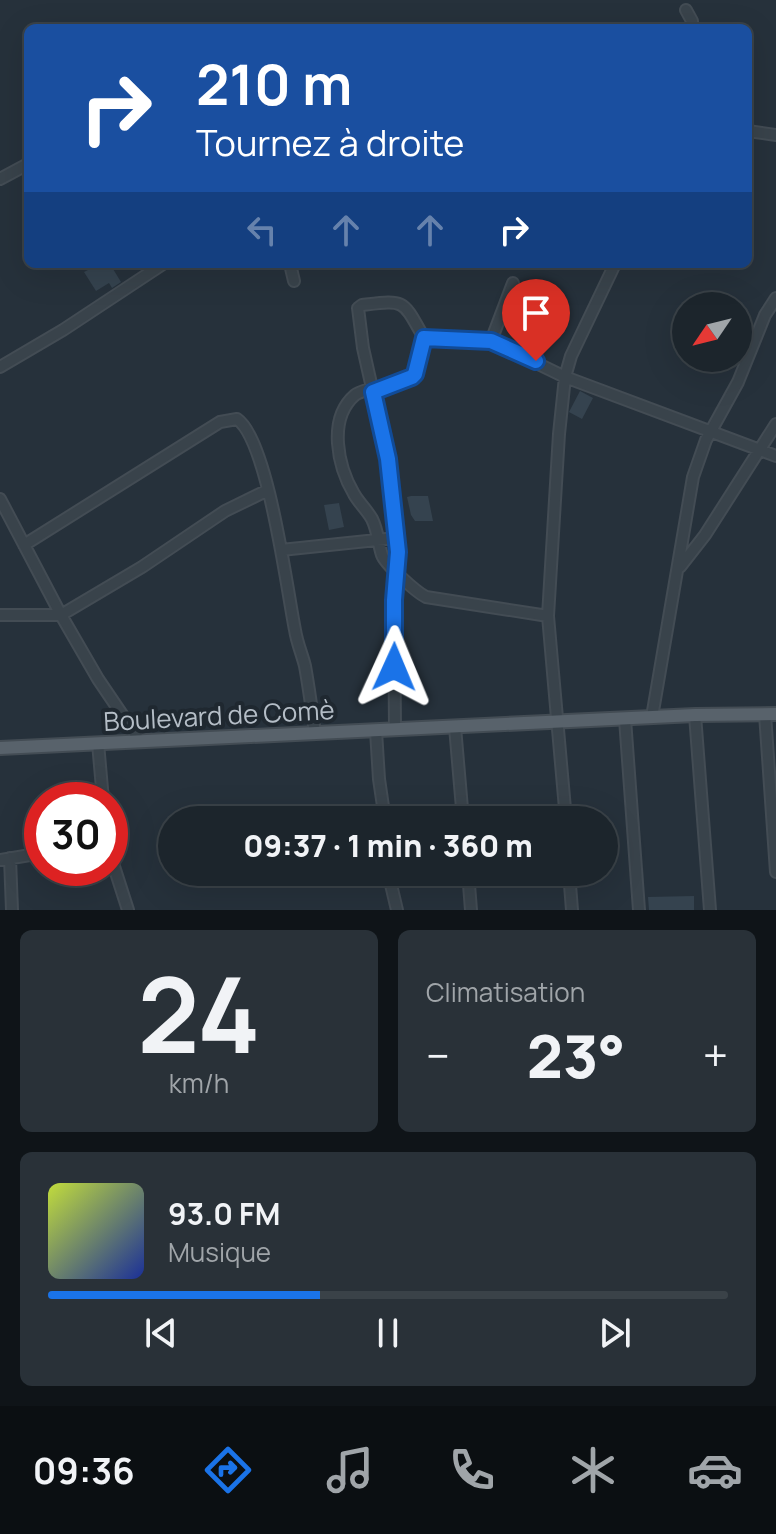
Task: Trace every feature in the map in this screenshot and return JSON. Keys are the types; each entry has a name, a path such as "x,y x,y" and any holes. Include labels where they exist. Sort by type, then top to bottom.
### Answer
{"main road":[{"name":"Boulevard de Comè","path":"0,748 770,714"}],"street":[{"path":"686,10 692,24"},
{"path":"752,132 776,135"},
{"path":"0,179 24,166"},
{"path":"0,367 157,268"},
{"path":"291,268 294,281"},
{"path":"565,806 548,616 554,496 565,377 571,356 613,268"},
{"path":"491,341 513,283"},
{"path":"652,717 693,477 711,431 738,382 765,315 776,298"},
{"path":"395,730 394,600 397,571 398,552 388,459 372,390 363,348 360,306 400,303 424,338 412,377 372,390 355,395 343,412 338,450 343,473 371,518 387,565 397,571 416,592 426,597 548,616"},
{"path":"424,338 491,341 565,377 776,456"},
{"path":"24,545 220,422 237,419 246,425 268,490 296,636 304,662 315,733"},
{"path":"679,569 705,535 776,424"},
{"path":"0,615 61,615 142,567 225,511 268,490"},
{"path":"0,499 98,679 140,741"},
{"path":"281,550 396,538"},
{"path":"770,714 776,872"},
{"path":"695,715 710,910"},
{"path":"625,719 639,910"},
{"path":"455,727 462,806"},
{"path":"376,731 383,806"},
{"path":"98,743 101,782"},
{"path":"5,859 12,910"},
{"path":"120,886 128,910"},
{"path":"391,886 397,910"},
{"path":"469,886 471,910"},
{"path":"570,886 572,910"}],"building":[{"path":"92,268 112,268 121,282 112,288 109,283 96,291 84,272"},
{"path":"580,391 593,398 582,419 569,412"},
{"path":"428,496 433,521 415,521 407,497"},
{"path":"339,503 344,527 329,530 324,505"},
{"path":"694,896 694,910 649,910 648,897"}],"route":[{"path":"394,667 398,552 388,459 373,392 415,374 424,338 491,341 536,361"}]}
